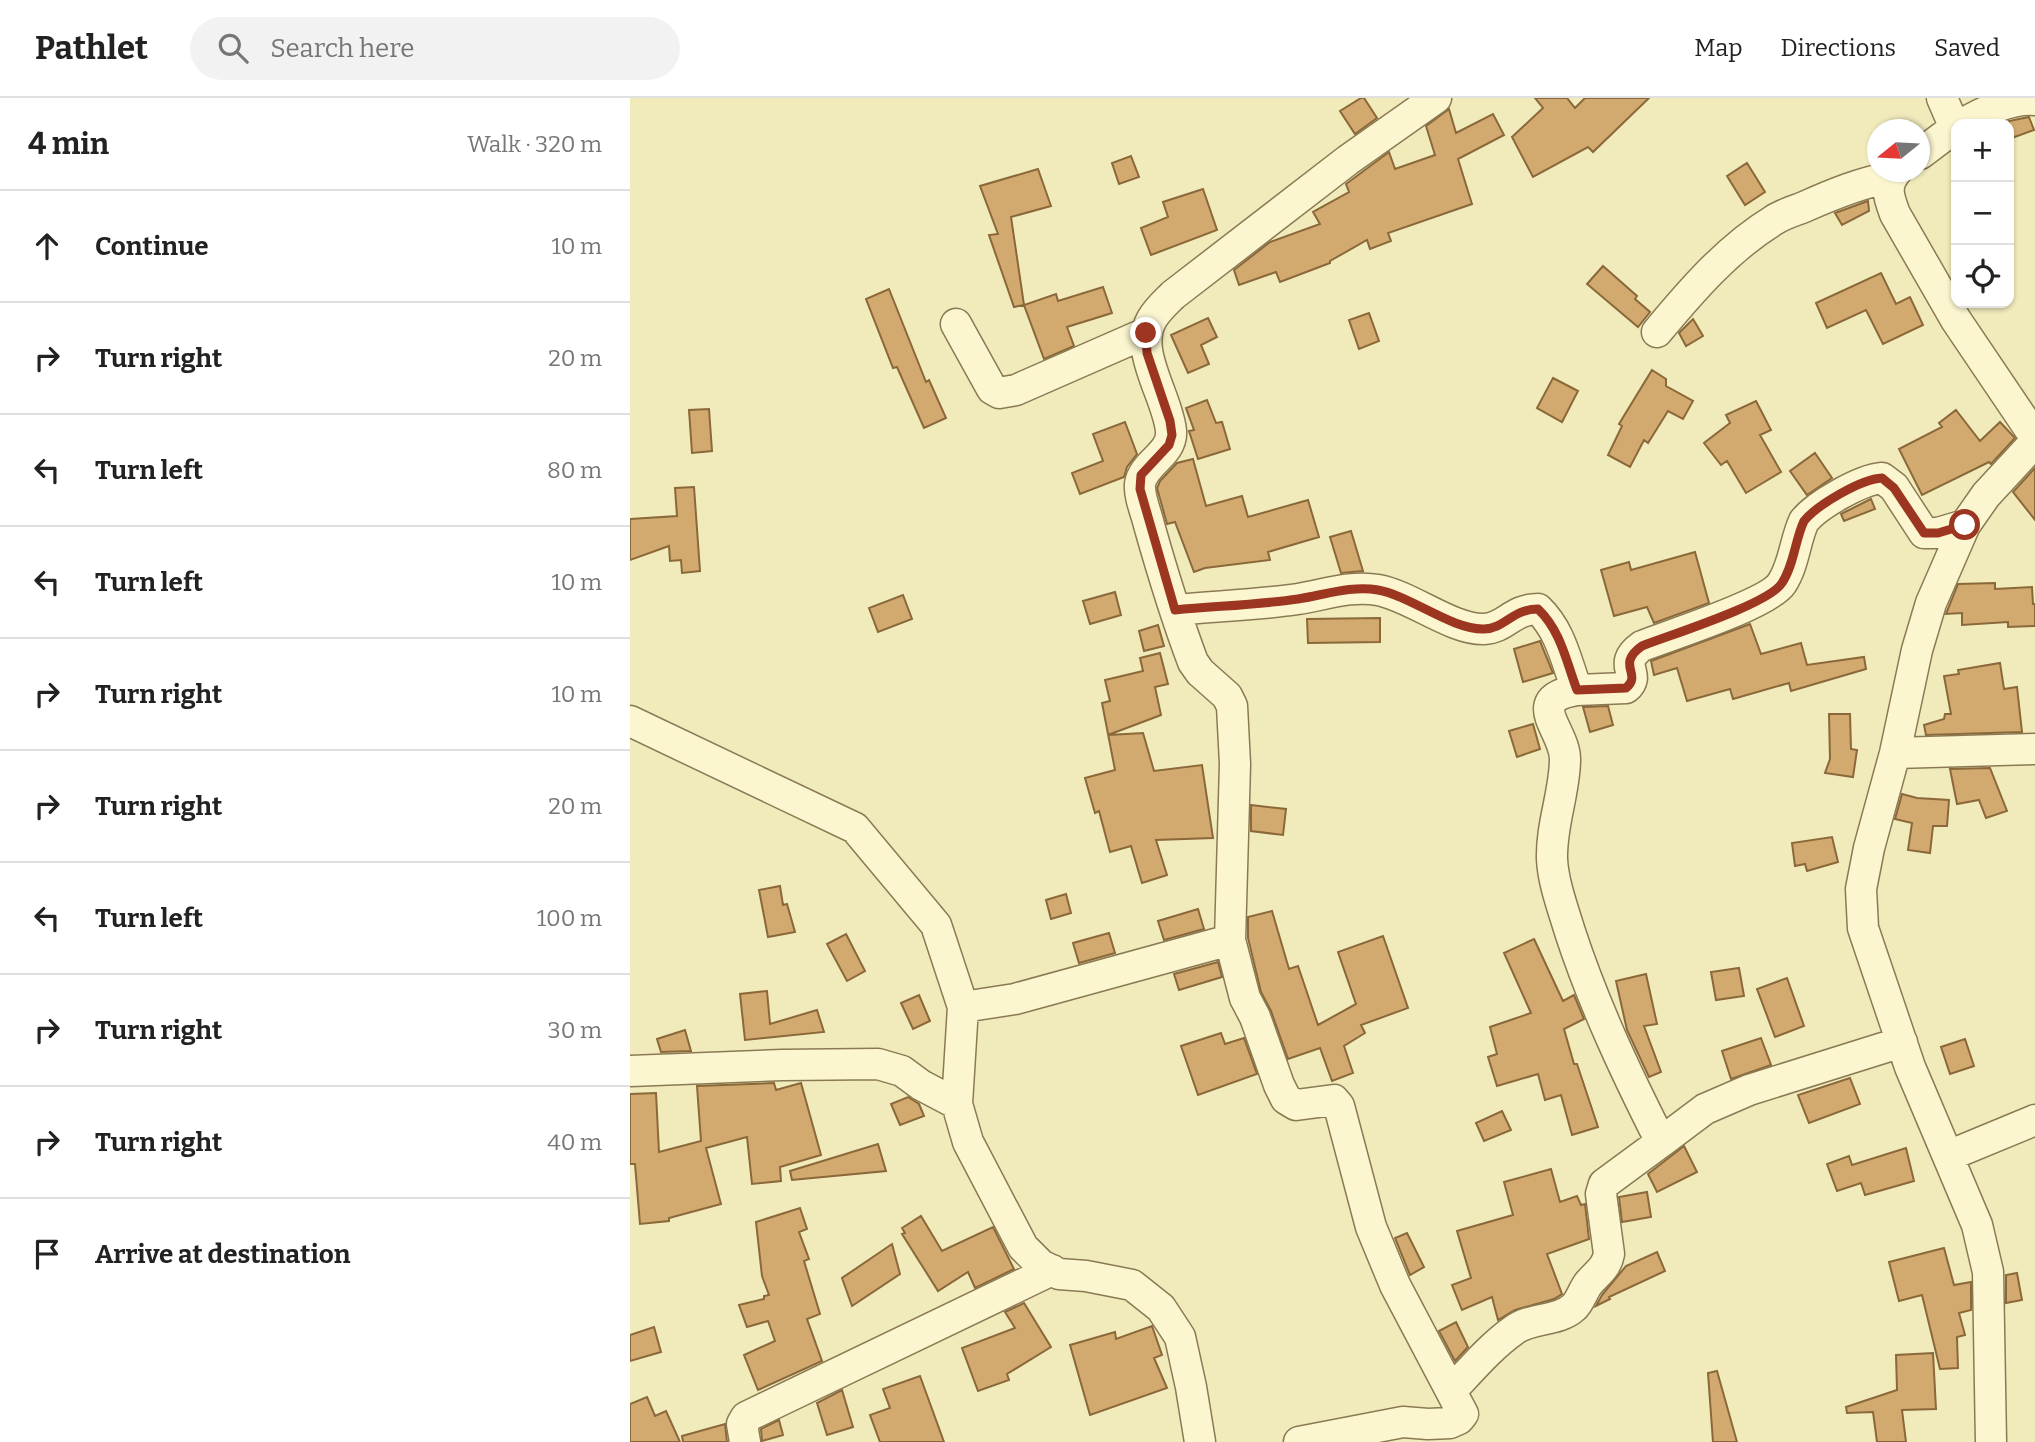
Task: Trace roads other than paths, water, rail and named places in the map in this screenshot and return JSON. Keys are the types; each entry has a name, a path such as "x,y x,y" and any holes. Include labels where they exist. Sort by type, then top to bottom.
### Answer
{"street":[{"path":"1299,1442 1403,1422 1450,1423 1460,1419 1463,1414 1395,1285 1371,1227 1339,1106 1334,1100 1296,1105 1286,1099 1255,1017 1245,998 1230,940 1234,764 1232,706 1227,696 1200,672 1193,662 1140,489 1141,475 1169,445 1172,435 1170,421 1147,353 1146,333 1152,318 1173,295 1348,160 1436,98"},
{"path":"1942,98 1952,119"},
{"path":"1971,119 2022,98 2035,100"},
{"path":"1930,146 1951,131"},
{"path":"1657,332 1681,302 1727,255 1774,219 1867,182"},
{"path":"1890,182 1888,195 1895,214 1956,320 2035,439 1986,495 1965,525 1949,559 1924,627 1861,889 1863,928 1902,1042 1977,1225 1988,1272 1991,1442"},
{"path":"956,324 992,389 999,393 1016,390 1146,333"},
{"path":"1661,1142 1622,1066 1585,978 1563,912 1552,862 1565,749 1555,730 1548,707 1550,702 1558,695 1577,690 1626,688 1633,677 1630,657 1642,646 1772,593 1782,584 1799,531 1811,513 1876,478 1887,480 1894,488 1924,533 1938,533 1965,525"},
{"path":"1175,610 1298,599 1352,589 1378,590 1404,598 1469,627 1483,629 1497,627 1524,609 1538,609 1550,620 1577,690"},
{"path":"630,721 855,828 936,925 962,1007 957,1104 968,1142 1023,1247 1041,1265 1059,1273 1132,1285 1161,1308 1180,1337 1200,1442"},
{"path":"1895,753 2035,749"},
{"path":"962,1007 1015,999 1230,940"},
{"path":"1451,1391 1491,1349 1516,1328 1534,1320 1564,1313 1574,1307 1589,1283 1602,1272 1609,1254 1601,1195 1604,1184 1705,1110 1749,1090 1902,1042"},
{"path":"630,1071 878,1064 902,1071 921,1085 957,1104"},
{"path":"1948,1156 2035,1120"},
{"path":"744,1442 742,1424 746,1417 1052,1270"}]}
